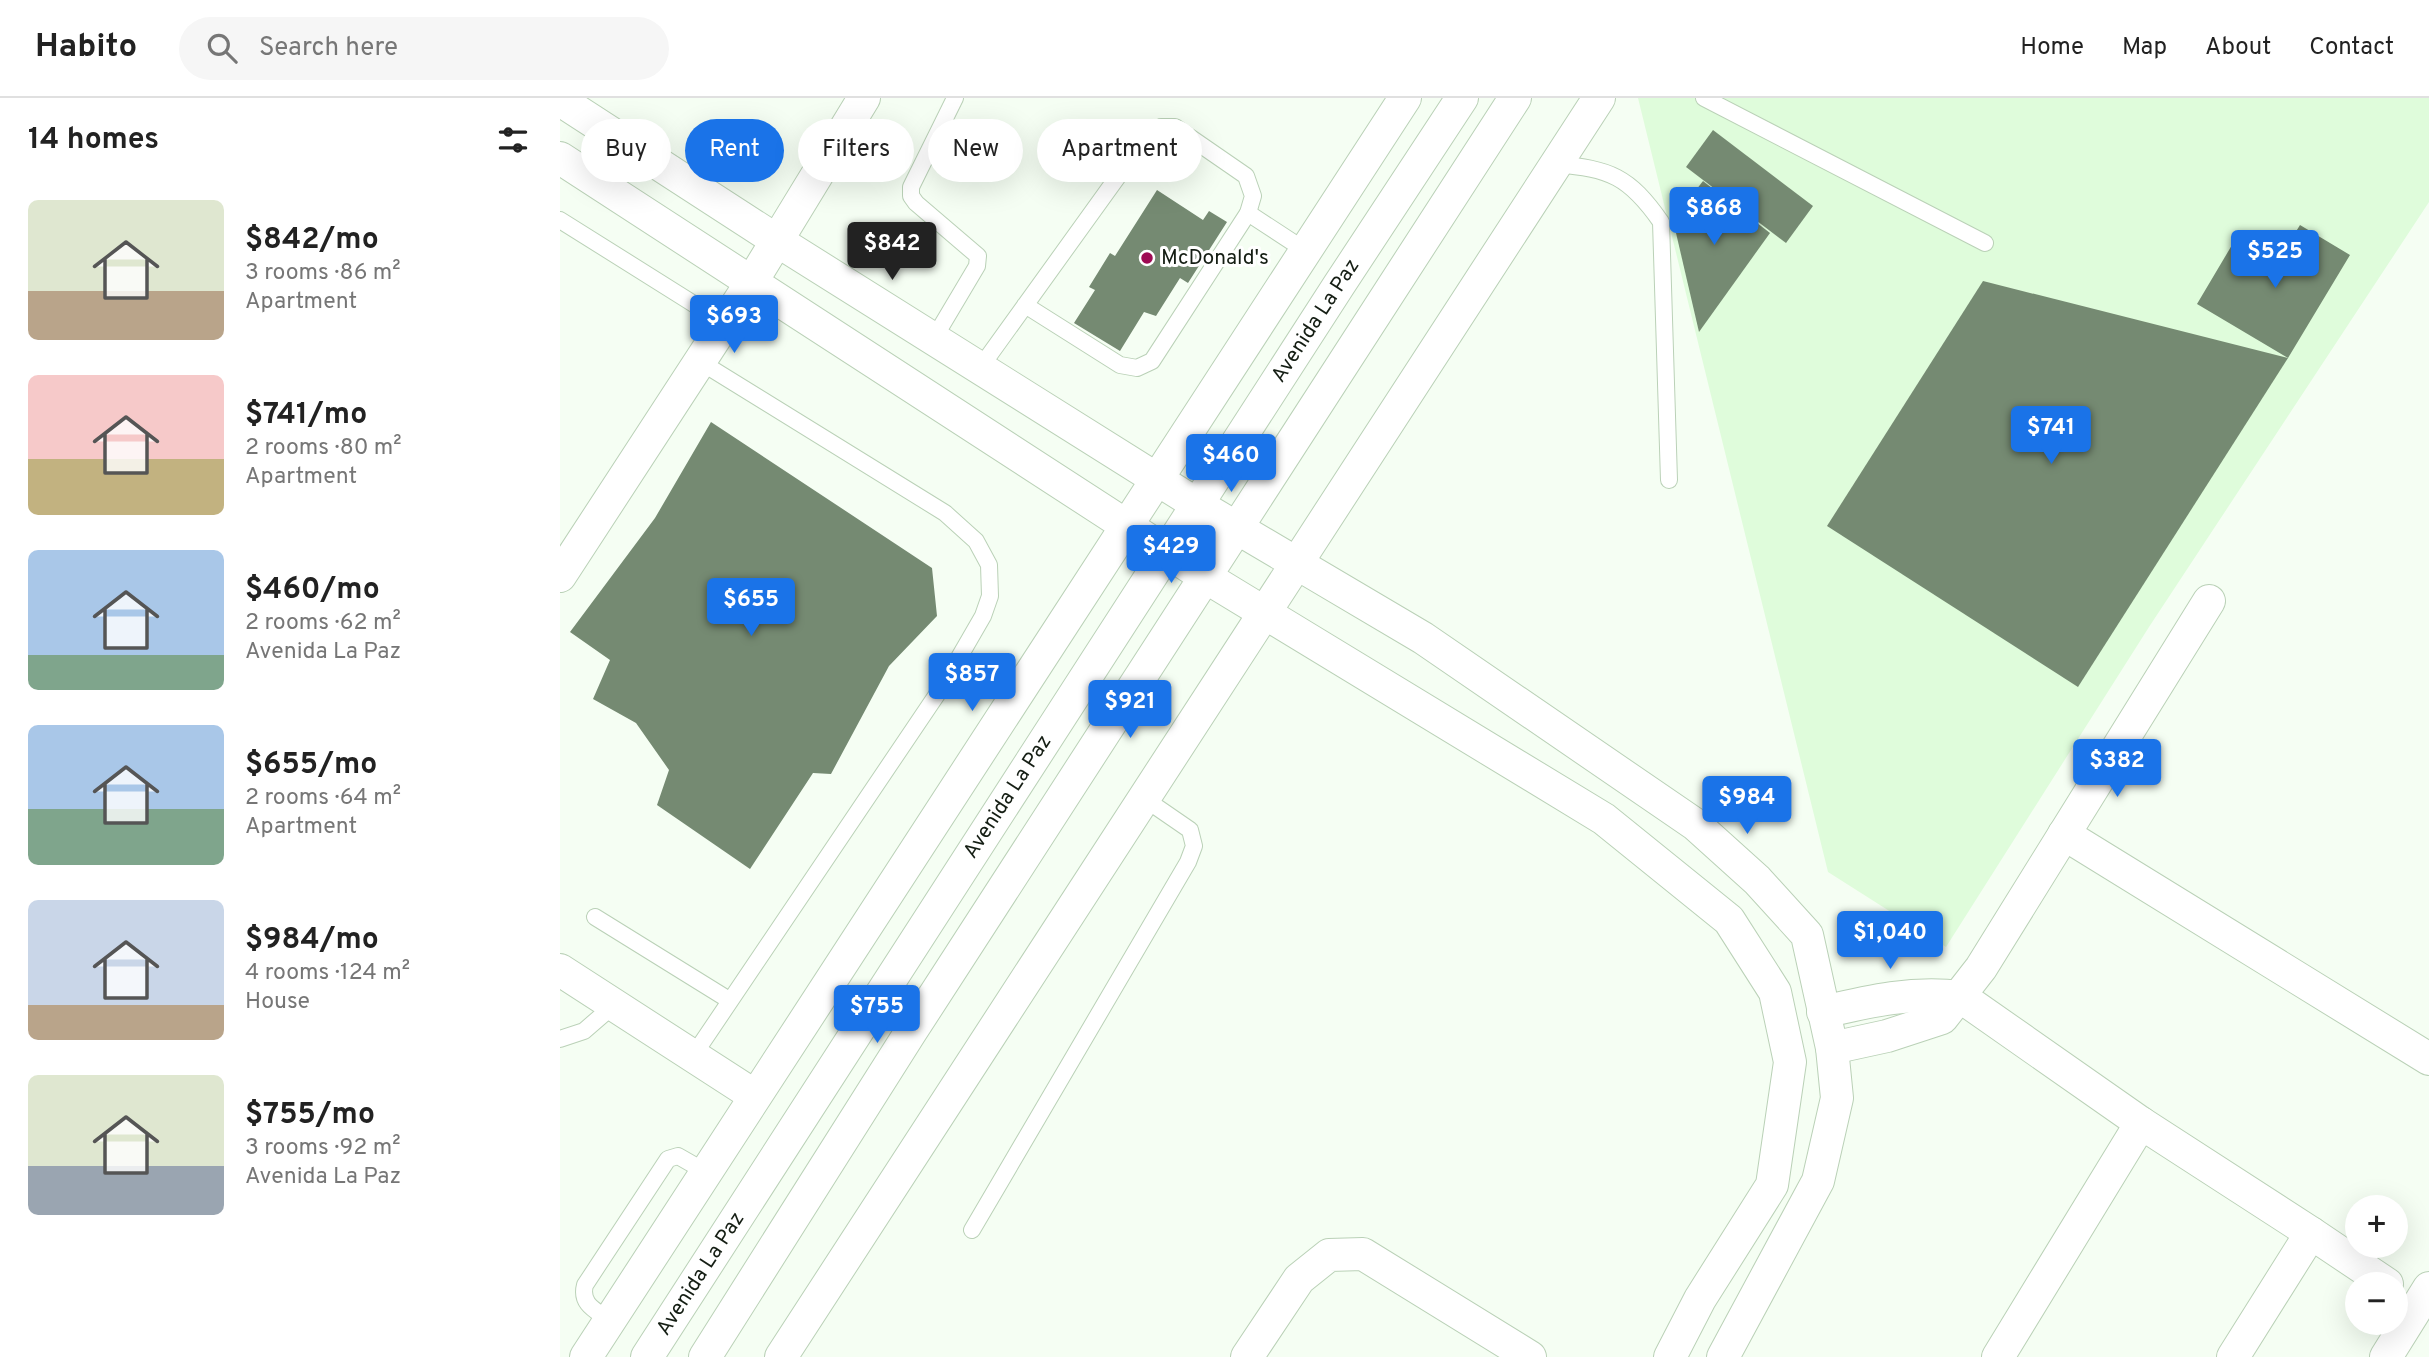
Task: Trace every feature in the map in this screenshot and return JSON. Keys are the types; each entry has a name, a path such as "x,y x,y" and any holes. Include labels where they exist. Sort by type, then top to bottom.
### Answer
{"street":[{"path":"560,576 751,283 864,98"},
{"path":"586,1357 1405,98"},
{"name":"Avenida La Paz","path":"647,1357 1462,98"},
{"path":"705,1357 1204,576 1515,98"},
{"path":"781,1357 1599,98"},
{"path":"560,100 933,340 1198,505 1423,638 1696,825 1757,880 1807,935 1832,1048 1837,1098 1818,1181 1723,1357"},
{"path":"560,158 1204,576 1266,611 1604,820 1729,920 1775,992 1790,1062 1772,1185 1700,1299 1670,1357"},
{"path":"1832,1048 1887,1036 1942,1018 1961,997 2208,601"},
{"path":"2064,835 2429,1059"},
{"path":"560,970 755,1096"},
{"path":"1823,1012 1882,998 1933,993 1961,997 2141,1123 2369,1272"},
{"path":"870,1011 910,1033"},
{"path":"1998,1357 2141,1123"},
{"path":"2233,1357 2311,1233"},
{"path":"1247,1357 1299,1279 1329,1255 1363,1254 1531,1357"},
{"path":"2386,1357 2429,1288"}],"lane":[{"path":"933,340 977,266 978,256 916,203 912,196 911,187 955,98"},
{"path":"1704,98 1984,243"},
{"path":"979,368 1025,304 1147,136 1161,127 1175,127 1246,176 1253,196 1248,214 1152,361 1137,368 1120,365 1025,304"},
{"path":"1556,164 1591,167 1619,177 1644,198 1661,222 1669,480"},
{"path":"1248,214 1306,251"},
{"path":"560,220 724,323"},
{"path":"693,1056 942,687 983,616 990,596 989,565 976,541 945,513 699,361"},
{"path":"972,1230 1188,862 1194,846 1190,830 1145,799"},
{"path":"595,917 729,1000"},
{"path":"560,1039 584,1031 614,1004"}],"shaded area":[{"path":"1638,98 2429,98 2429,202 2149,627 1946,947 1828,872"}],"building":[{"path":"1713,130 1813,206 1786,243 1686,167"},
{"path":"1703,181 1770,233 1699,332 1673,220"},
{"path":"1157,190 1203,220 1209,211 1227,222 1188,283 1180,278 1156,316 1144,312 1120,351 1074,323 1095,290 1089,287 1110,253 1115,256"},
{"path":"2300,225 2350,255 2288,358 2197,304 2232,245 2273,269"},
{"path":"1983,281 2288,358 2078,687 1827,526"},
{"path":"711,422 932,568 937,616 889,666 831,774 813,773 750,869 657,805 669,770 636,723 593,699 610,660 570,632 655,518"}],"place":[{"name":"McDonald's","path":"1147,258"}]}
